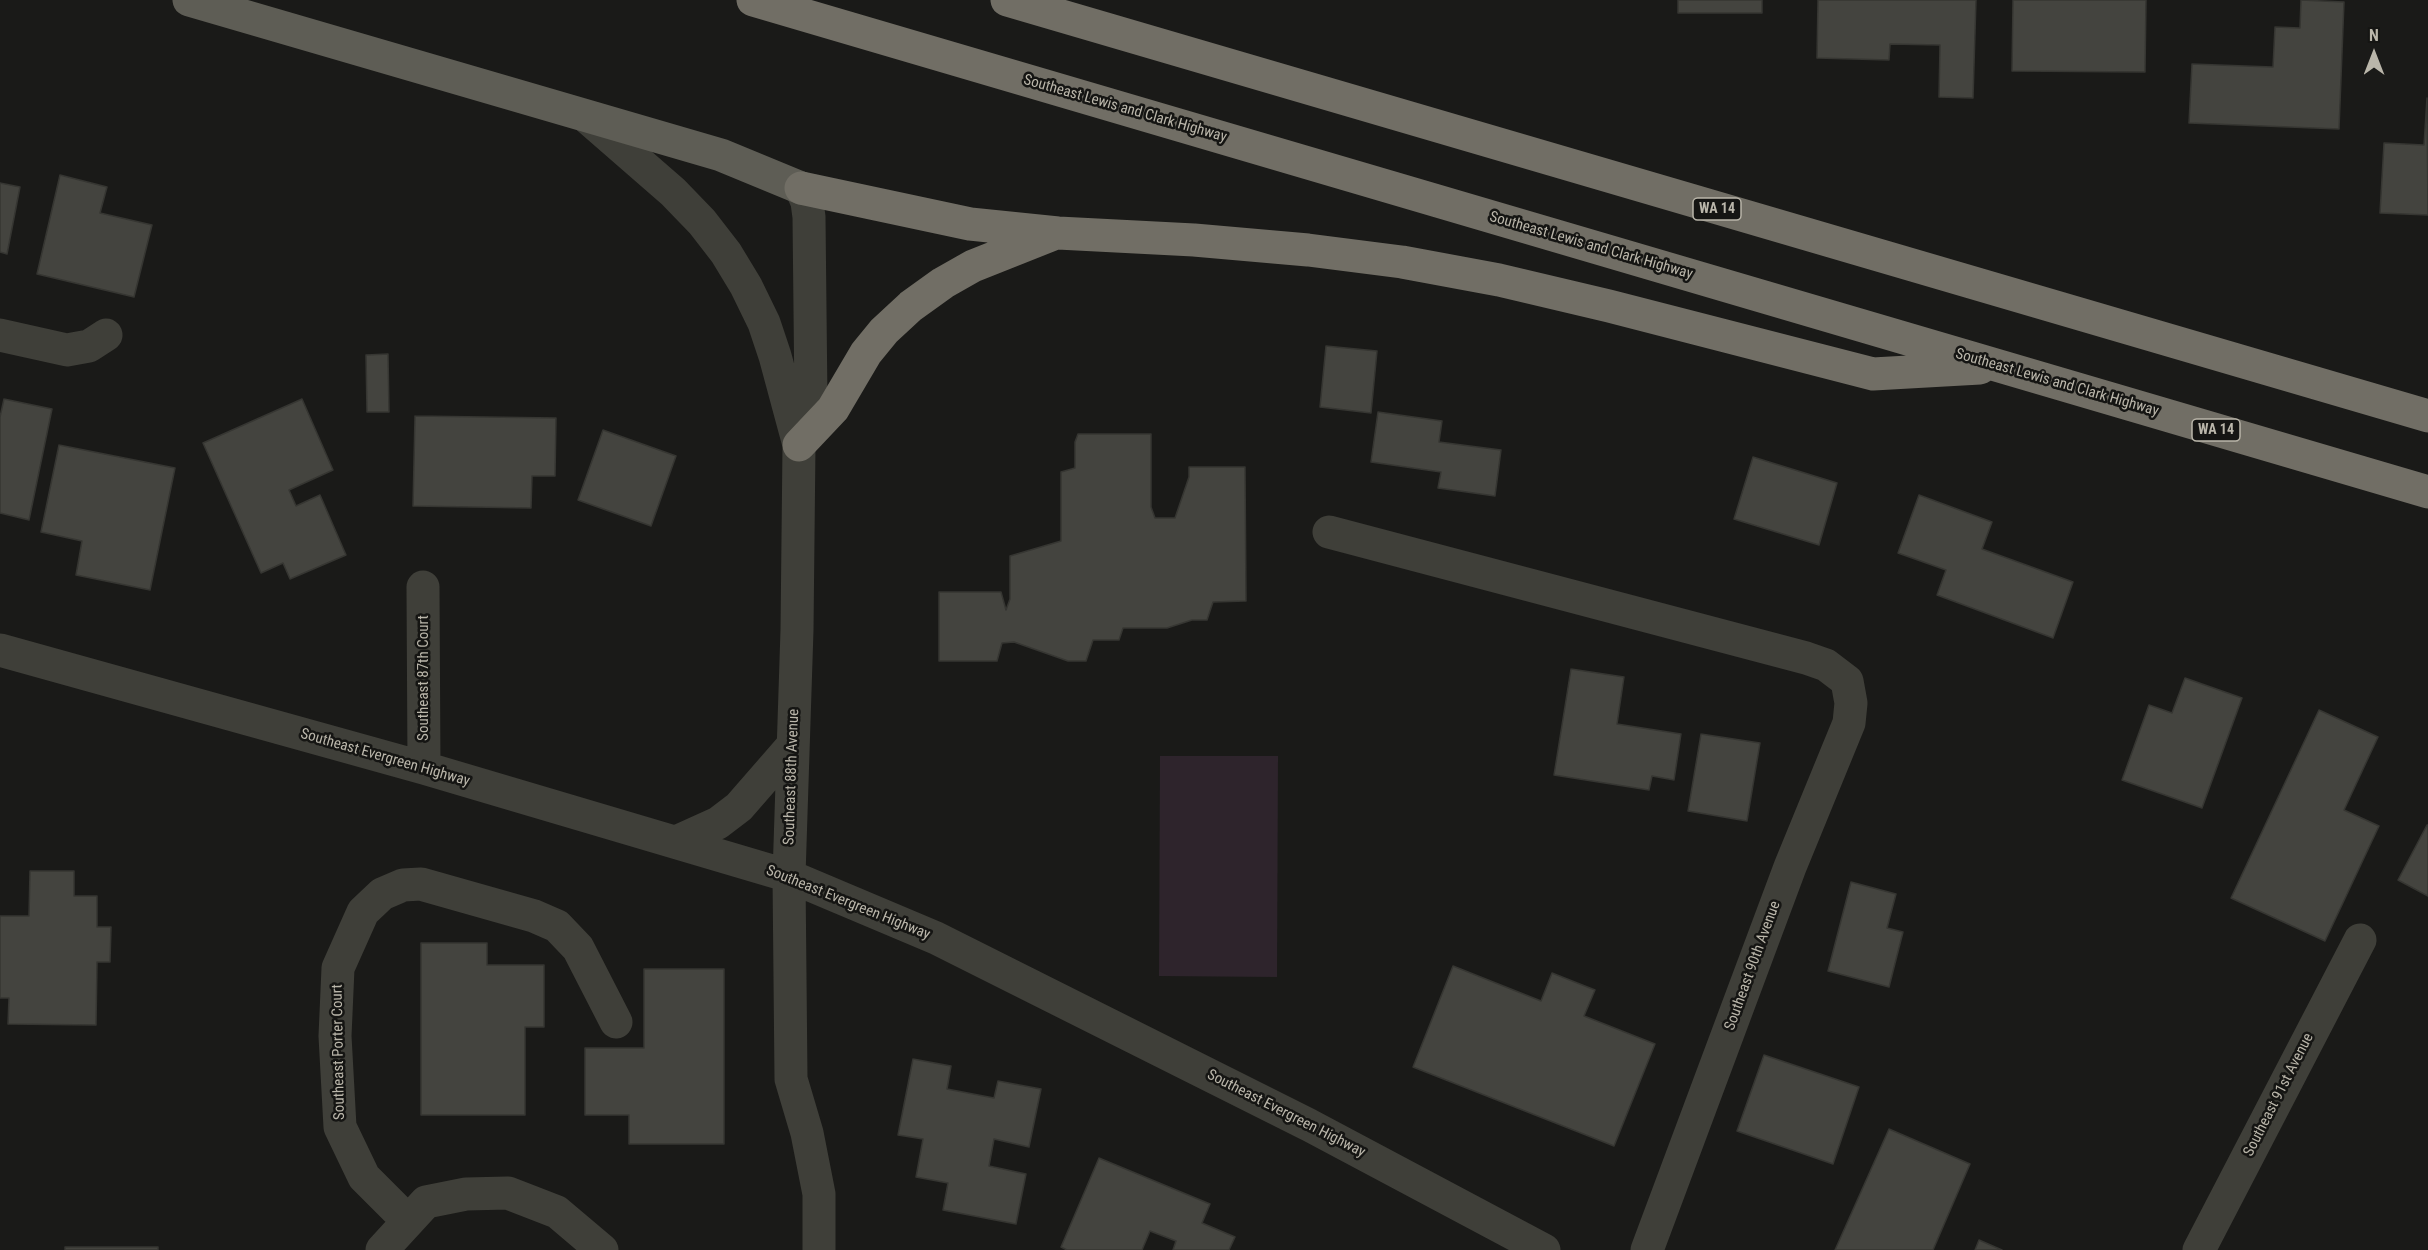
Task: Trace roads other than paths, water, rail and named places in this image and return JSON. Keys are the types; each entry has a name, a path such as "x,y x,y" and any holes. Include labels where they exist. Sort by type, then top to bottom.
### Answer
{"highway":[{"name":"Southeast Lewis and Clark Highway","path":"753,0 2428,492"},
{"name":"WA 14","path":"1007,0 2428,416"},
{"path":"801,188 970,225 1058,233 1194,240 1308,250 1402,262 1499,280 1609,306 1874,374 2004,367"},
{"path":"799,445 833,409 866,353 884,331 910,306 973,266 1058,233"}],"main road":[{"path":"189,0 720,155 801,188"}],"street":[{"path":"588,118 673,192 702,222 726,253 746,286 764,323 776,356 799,445"},
{"path":"799,445 811,402 809,217 807,202 801,188"},
{"path":"0,335 68,350 89,346 106,335"},
{"name":"Southeast 88th Avenue","path":"799,445 797,630 789,876 791,1079 807,1133 819,1194 819,1250"},
{"name":"Southeast 90th Avenue","path":"1329,532 1806,658 1826,665 1847,681 1851,703 1849,723 1790,867 1647,1250"},
{"name":"Southeast 87th Court","path":"423,587 424,768"},
{"name":"Southeast Evergreen Highway","path":"0,650 424,768 789,876 936,938 1309,1125 1544,1250"},
{"path":"676,842 718,823 739,807 794,745"},
{"name":"Southeast Porter Court","path":"408,1221 364,1177 340,1126 335,1036 338,968 363,912 382,894 402,885 421,884 534,916 557,926 578,948 616,1022"},
{"name":"Southeast 91st Avenue","path":"2199,1250 2360,940"},
{"path":"382,1250 426,1202 466,1194 508,1193 556,1212 602,1250"}]}
